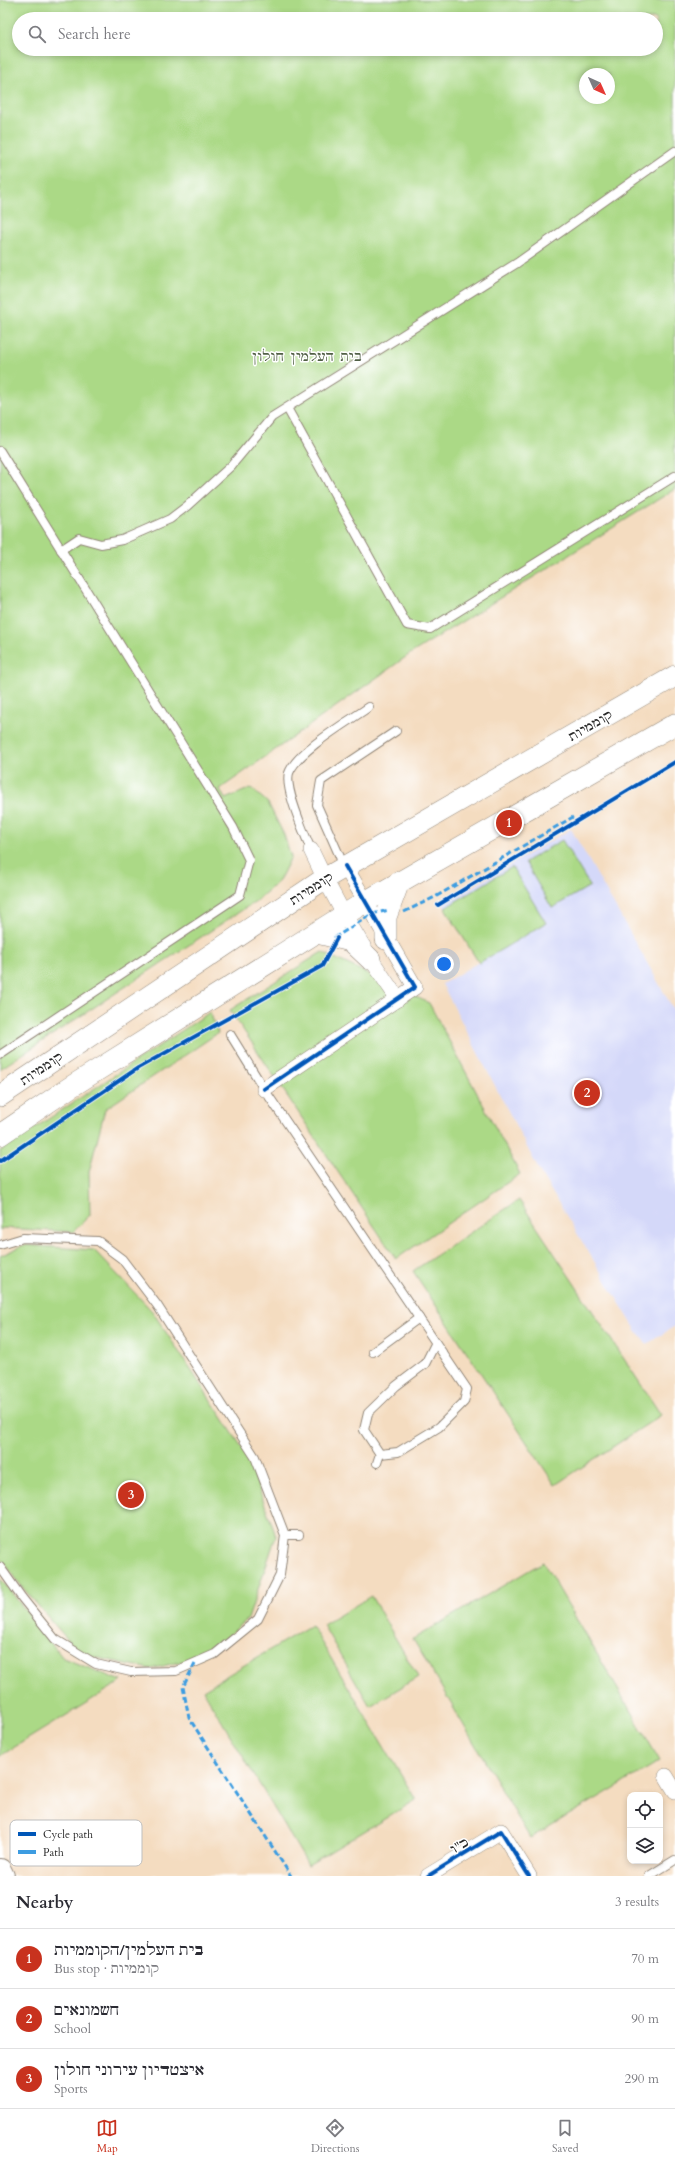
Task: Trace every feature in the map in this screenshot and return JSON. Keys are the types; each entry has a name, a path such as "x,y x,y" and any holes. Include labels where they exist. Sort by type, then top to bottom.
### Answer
{"highway":[{"path":"0,1870 3,1876"}],"main road":[{"name":"קוממיות","path":"0,1096 324,879 675,676"},
{"path":"0,1135 69,1088 365,902 675,724"},
{"path":"386,939 386,917 399,882"},
{"path":"317,933 351,941 370,959"}],"street":[{"path":"311,850 324,879 370,959 398,999"},
{"path":"264,1089 415,987 345,866"},
{"path":"666,1776 675,1791"},
{"name":"כ\"ו","path":"428,1876 501,1831 529,1876"}],"lane":[{"path":"61,550 79,538 101,544 122,540 170,519 188,506 231,466 272,417 517,263 675,151"},
{"path":"287,408 407,625 430,629 675,476"},
{"path":"0,451 229,821 249,860 240,895 0,1055"},
{"path":"311,850 292,802 289,774 300,756 369,707"},
{"path":"345,866 317,805 321,781 396,731"},
{"path":"230,1034 264,1089 435,1344 467,1389 464,1402 439,1427 398,1452 380,1454"},
{"path":"0,1245 23,1238 98,1241 122,1259 156,1305 255,1457 285,1535 280,1575 258,1619 215,1654 176,1671 131,1672 96,1664 55,1639 22,1598 0,1566"},
{"path":"373,1352 419,1318"},
{"path":"380,1454 364,1430 368,1413 396,1386 425,1364 435,1344"},
{"path":"377,1463 380,1454"},
{"path":"285,1535 299,1535"},
{"path":"649,1876 675,1860"}],"shaded area":[{"path":"571,829 675,1012 675,1326 647,1344 636,1330 541,1174 442,984 479,962 443,904"}],"green space":[{"name":"בית העלמין חולון","path":"0,0 675,0 675,489 410,654 220,789 225,799 251,788 268,803 284,835 291,857 279,881 256,901 0,1069"},
{"path":"562,840 590,886 552,908 525,862"},
{"path":"512,867 546,923 479,963 445,908"},
{"path":"322,952 429,1003 520,1174 396,1259 230,1010"},
{"path":"210,1012 218,1033 105,1109 89,1172 90,1215 73,1232 3,1228 0,1230 0,1151"},
{"path":"519,1200 661,1415 555,1485 413,1271"},
{"path":"24,1245 94,1250 152,1311 247,1455 276,1536 248,1619 204,1656 151,1669 80,1654 23,1588 0,1557 0,1256"},
{"path":"543,1562 660,1761 530,1838 413,1639"},
{"path":"0,1578 63,1658 122,1681 0,1756"},
{"path":"371,1596 418,1677 370,1706 323,1625"},
{"path":"311,1625 416,1800 308,1865 203,1690"}],"marked path":[{"path":"404,912 435,897 573,817"},
{"path":"334,938 372,914 389,910"},
{"path":"195,1663 183,1687 189,1718 291,1876"}],"cycle path":[{"path":"438,905 675,762"},
{"path":"264,1089 415,987 345,866"},
{"path":"0,1161 138,1068 322,966 337,938"},
{"path":"428,1876 501,1831 529,1876"}],"place":[{"name":"בית העלמין/הקוממיות","path":"509,823"},
{"name":"חשמונאים","path":"587,1093"},
{"name":"איצטדיון עירוני חולון","path":"131,1495"}]}
